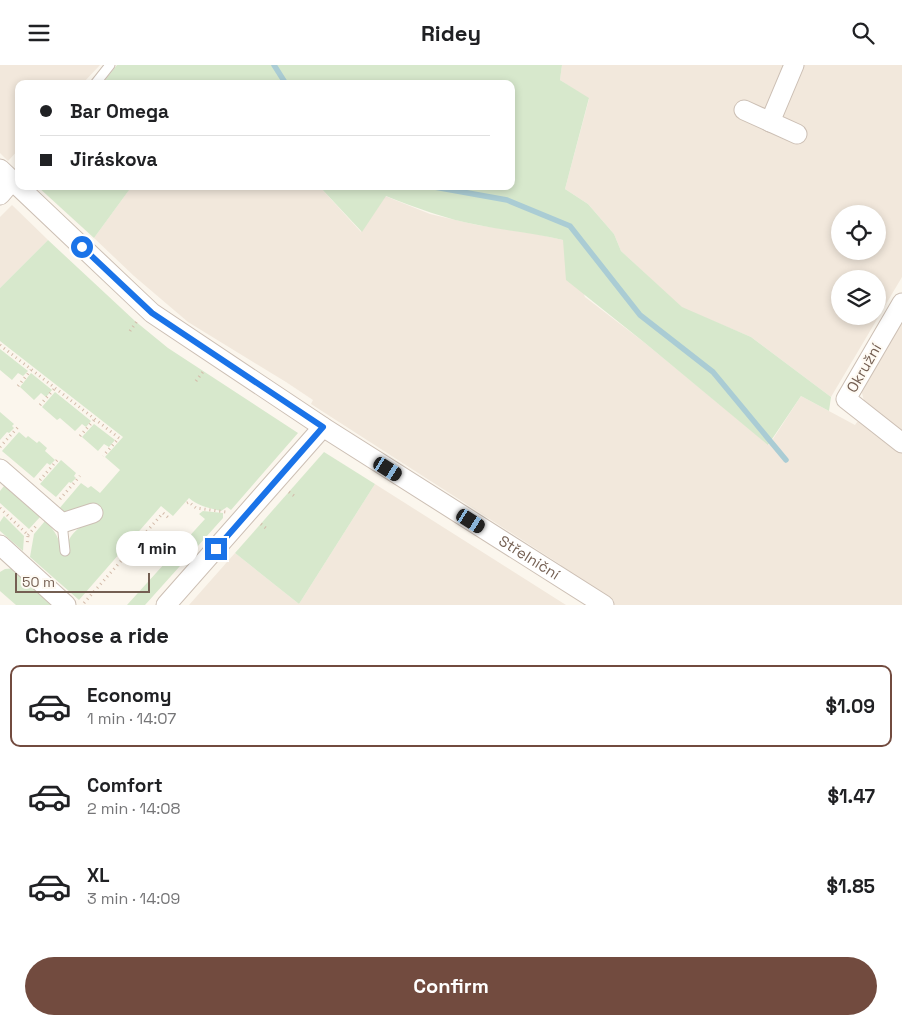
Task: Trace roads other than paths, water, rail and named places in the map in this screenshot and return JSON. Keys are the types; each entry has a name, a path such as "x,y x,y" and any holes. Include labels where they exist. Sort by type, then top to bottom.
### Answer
{"street":[{"path":"770,122 794,65"},
{"path":"744,110 797,134"},
{"path":"0,195 10,174"},
{"name":"Střelniční","path":"26,190 152,313 323,427 604,605"},
{"name":"Okružní","path":"902,303 846,399 902,443"},
{"path":"166,605 323,427"},
{"path":"0,469 62,523 93,513"},
{"path":"2,552 26,569 66,605"}],"lane":[{"path":"97,80 110,65"},
{"path":"62,523 65,551"}],"waterway":[{"path":"274,65 283,80"},
{"path":"451,190 507,200 570,226 640,315 713,372 786,460"}]}
